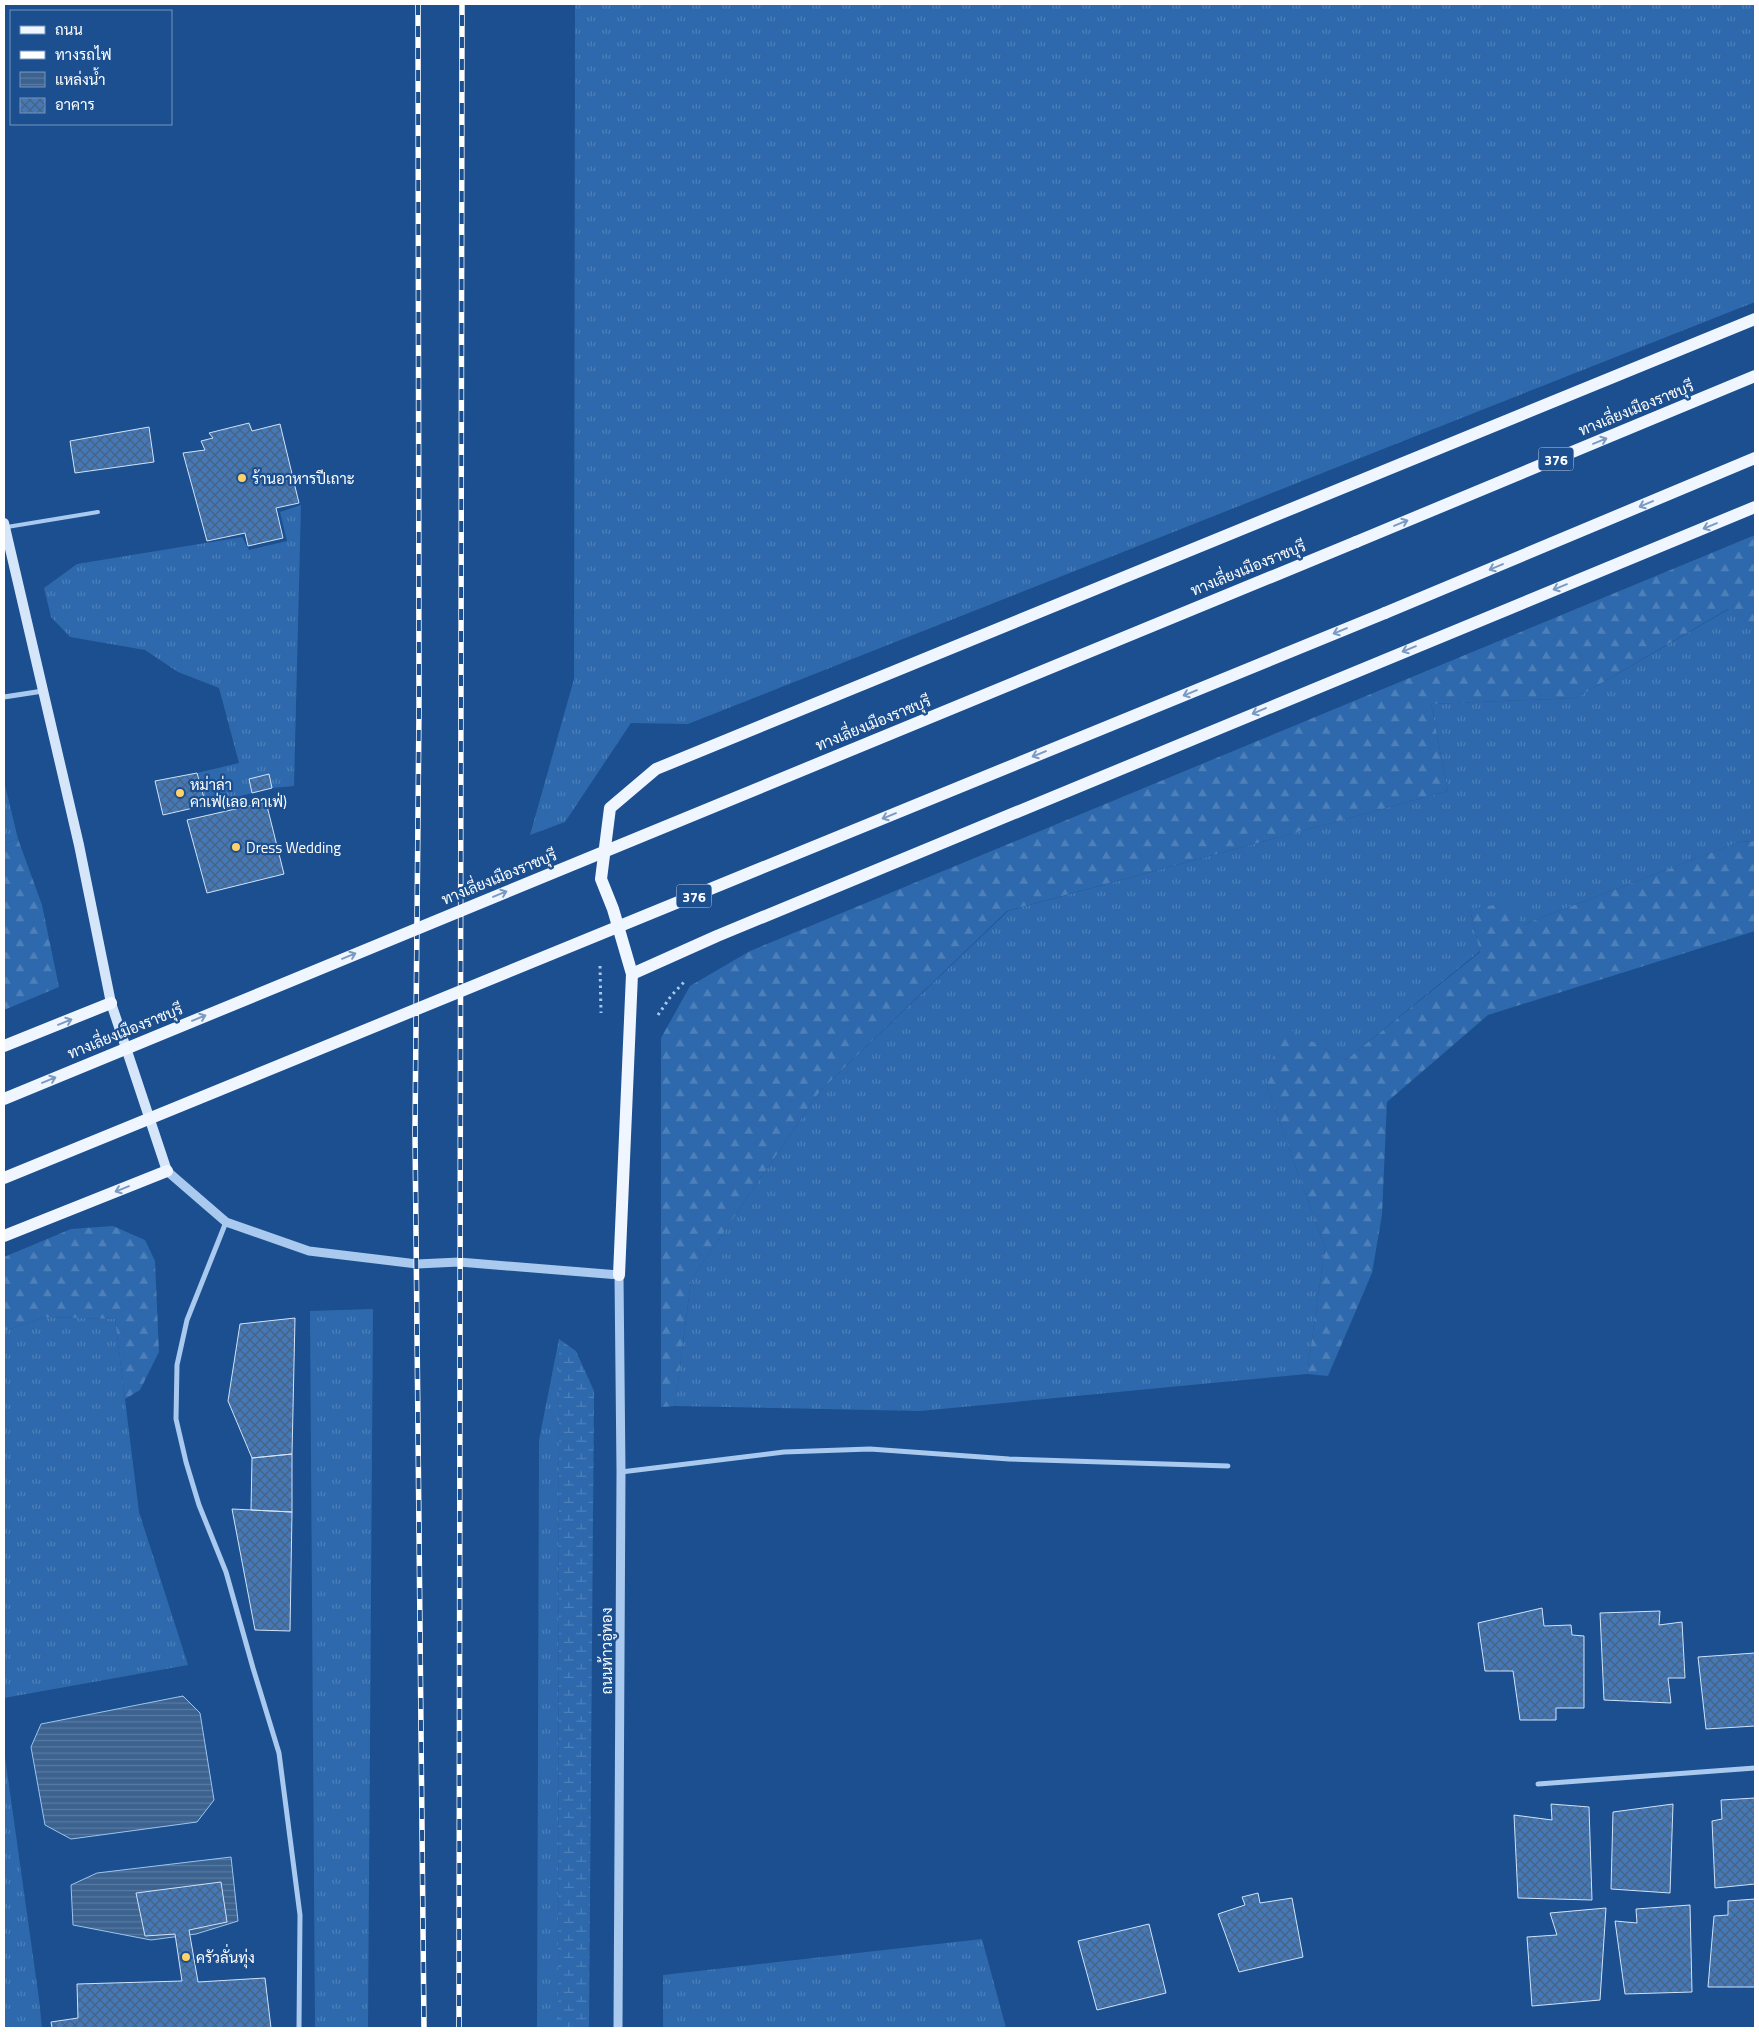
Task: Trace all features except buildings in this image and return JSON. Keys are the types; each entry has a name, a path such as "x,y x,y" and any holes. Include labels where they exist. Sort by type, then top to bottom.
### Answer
{"main road":[{"path":"619,1275 632,974 613,909 601,879 610,808 656,768 1755,319"},
{"name":"ทางเลี่ยงเมืองราชบุรี","path":"4,1099 1755,376"},
{"name":"376","path":"4,1178 1385,613 1755,458"},
{"path":"632,974 717,936 1755,507"},
{"path":"4,525 79,845 112,1003 167,1171 4,1236"},
{"path":"4,1046 112,1003"}],"street":[{"path":"4,697 43,691"},
{"path":"167,1171 226,1222 309,1251 417,1264 460,1262 619,1275"},
{"path":"226,1222 187,1320 177,1365 176,1419 199,1505 226,1572 279,1753 300,1915 299,2028"},
{"name":"ถนนท้าวอู่ทอง","path":"618,2028 621,1472 619,1275"},
{"path":"621,1472 784,1452 870,1449 1009,1459 1228,1466"},
{"path":"1538,1784 1755,1768"}],"lane":[{"path":"4,525 98,512"}],"green space":[{"path":"575,4 1755,4 1755,302 688,724 631,723 565,822 530,835 574,679"},
{"path":"301,505 294,786 272,788 206,805 197,773 239,763 219,688 178,672 145,650 70,637 51,617 44,588 77,564 242,537 249,550 287,541 280,512"},
{"path":"1755,535 1755,627 1728,609 1576,698 1431,704 1448,791 1007,911 820,1091 691,1280 675,1406 661,1407 661,1038 690,986 750,951"},
{"path":"1729,609 1755,627 1755,841 1739,842 1522,925 1470,909 1480,951 1346,1060 1281,1025 1267,1087 1325,1248 1307,1374 920,1411 675,1406 691,1280 820,1091 1008,911 1448,791 1431,704 1576,698"},
{"path":"4,781 18,839 4,843"},
{"path":"18,839 42,905 59,987 4,1010 4,843"},
{"path":"1755,841 1755,931 1488,1015 1387,1102 1382,1215 1372,1273 1328,1376 1307,1374 1325,1248 1267,1087 1280,1024 1346,1060 1480,952 1470,909 1512,902 1522,925 1739,842"},
{"path":"113,1226 145,1240 155,1261 159,1352 140,1390 125,1399 115,1319 46,1317 4,1331 4,1257 71,1229"},
{"path":"373,1309 368,2028 315,2028 310,1311"},
{"path":"46,1317 115,1319 139,1512 188,1665 4,1698 4,1331"},
{"path":"559,1339 558,2028 537,2028 539,1440"},
{"path":"559,1339 576,1351 594,1391 589,2028 558,2028"},
{"path":"4,1750 39,1999 42,2028 4,2028"},
{"path":"982,1939 1006,2028 663,2028 663,1975"}],"water":[{"path":"183,1696 200,1713 214,1800 197,1822 71,1839 45,1825 31,1747 41,1724"},
{"path":"231,1857 238,1921 196,1934 151,1940 73,1925 71,1885 97,1873"}],"railway":[{"path":"418,4 419,710 415,1132 424,2028"},
{"path":"459,2028 462,4"}],"place":[{"name":"ร้านอาหารปีเถาะ","path":"242,478"},
{"name":"หม่าล่า คาเฟ่(เลอ คาเฟ่)","path":"180,793"},
{"name":"Dress Wedding","path":"236,847"},
{"name":"ครัวลั่นทุ่ง","path":"186,1957"}]}
